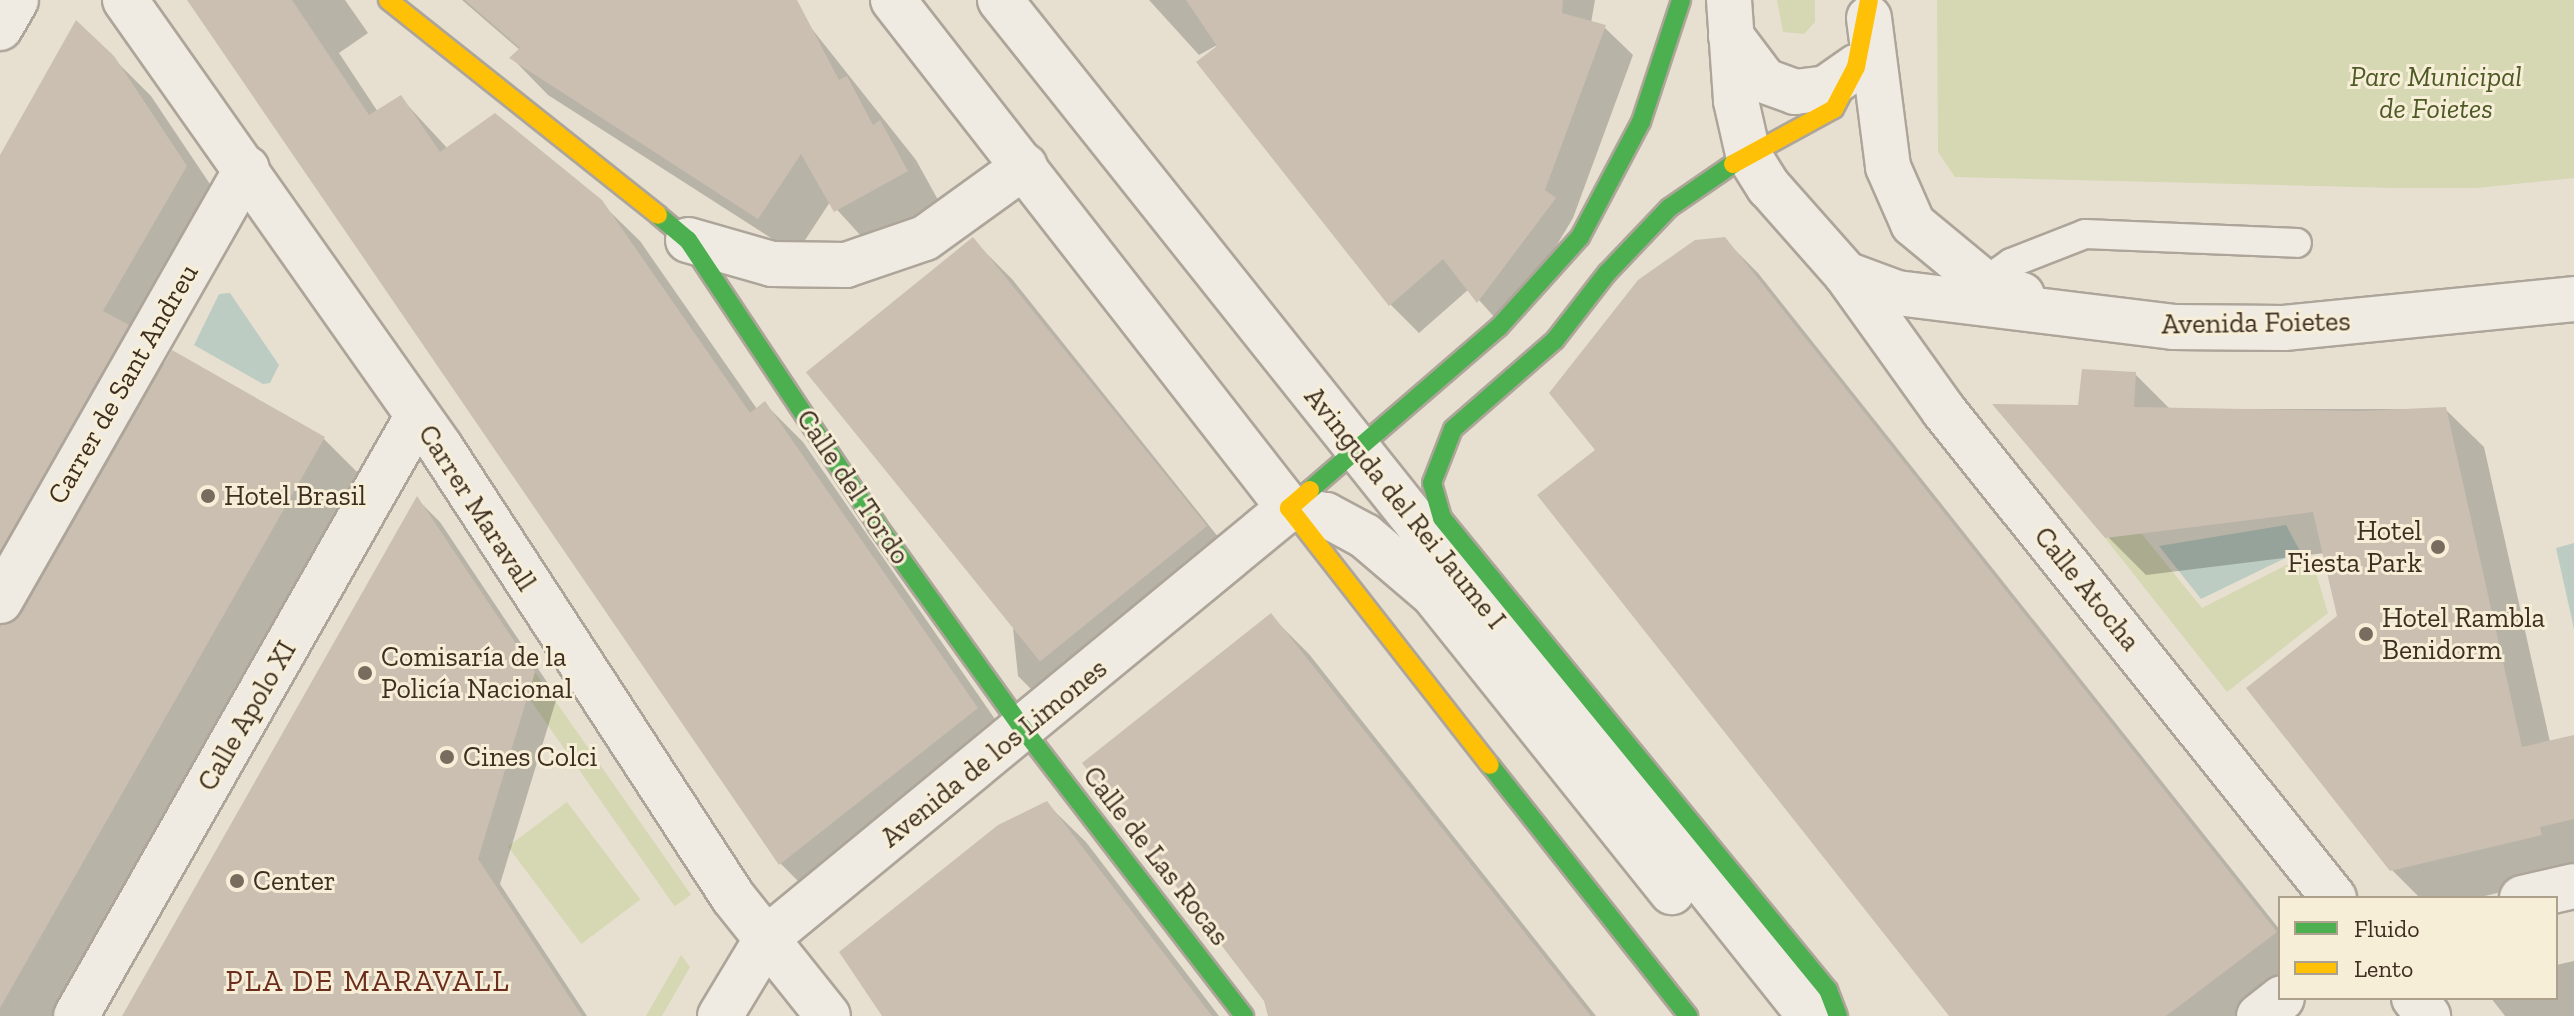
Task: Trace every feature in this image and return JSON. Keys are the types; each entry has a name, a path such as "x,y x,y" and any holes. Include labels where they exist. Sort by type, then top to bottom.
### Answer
{"main road":[{"name":"Calle del Tordo","path":"388,0 549,123 688,240 877,525 1024,730"},
{"path":"1681,0 1641,122 1580,237 1499,327 1299,499 1688,1016"},
{"path":"1838,1016 1828,990 1442,518 1432,483 1453,429 1555,340 1607,273 1669,208 1743,172 1834,109 1856,67 1869,9"},
{"name":"Calle de Las Rocas","path":"1024,730 1244,1016"}],"street":[{"name":"Carrer Maravall","path":"125,0 247,168 417,417 733,897 828,1016"},
{"path":"893,0 1068,222 1299,499 1365,536 1433,594 1771,1016"},
{"name":"Avinguda del Rei Jaume I","path":"1000,0 1810,1016"},
{"path":"1869,9 1888,167 1913,224 1972,292"},
{"path":"1730,18 1765,81 1795,92 1826,88 1856,67"},
{"path":"1730,18 1743,172"},
{"name":"Calle del Tordo","path":"688,240 772,264 846,265 925,238 1025,166"},
{"name":"Carrer de Sant Andreu","path":"0,601 247,168"},
{"name":"Calle Atocha","path":"1743,172 1846,274 1944,411 2332,896"},
{"path":"1846,274 1897,293 1972,292"},
{"name":"Avenida Foietes","path":"1972,292 2097,317 2173,327 2284,328 2574,299"},
{"name":"Calle Apolo XI","path":"76,1016 417,417"},
{"path":"1299,499 1349,507 1389,488 1453,429"},
{"name":"Avenida de los Limones","path":"720,1016 767,938 1024,730 1299,499"},
{"path":"2531,896 2574,886"},
{"path":"2259,1016 2279,1000"},
{"path":"2416,1000 2428,1016"}],"lane":[{"path":"1972,292 2011,263 2085,234 2297,243"}],"green space":[{"path":"1777,0 1815,0 1815,22 1804,34 1783,32"},
{"name":"Parc Municipal de Foietes","path":"1937,0 2574,0 2574,178 2477,188 2393,188 1955,177 1938,152"},
{"path":"2141,533 2202,608 2310,553 2328,613 2227,692 2105,538"},
{"path":"535,672 691,895 675,906 519,683"},
{"path":"567,802 640,899 581,944 508,847"},
{"path":"681,955 690,967 662,1016 646,1016"}],"shaded area":[{"path":"230,293 279,365 270,383 263,384 194,345 219,294"},
{"path":"2286,525 2300,551 2201,599 2159,546"},
{"path":"2574,543 2574,629 2556,548"}],"building":[{"path":"187,0 292,0 369,115 401,95 440,152 495,113 602,200 750,413 765,401 978,708 779,865"},
{"path":"465,0 797,0 839,80 847,76 873,125 880,120 908,171 834,212 801,154 758,219 509,58 520,48"},
{"path":"1186,0 1563,0 1562,13 1606,25 1545,190 1556,198 1477,303 1443,259 1389,306 1196,62 1217,46"},
{"path":"76,20 114,56 187,166 103,311 129,325 0,551 0,155"},
{"path":"973,237 1207,526 1040,661 806,372"},
{"path":"1725,237 2277,932 2166,1016 1949,1016 1537,495 1595,450 1549,393 1638,280 1695,240"},
{"path":"172,350 325,437 0,1008 0,626 22,613"},
{"name":"Hotel Rambla Benidorm","path":"2082,369 2136,372 2134,407 2361,411 2446,407 2522,747 2574,735 2574,819 2540,827 2542,835 2390,871 2246,688 2337,616 2313,512 2105,538 1992,404 2078,405"},
{"path":"417,496 535,672 478,859 582,1016 122,1016"},
{"path":"1271,613 1591,1016 1268,1016 1264,1001 1082,763"},
{"path":"1047,801 1212,1016 882,1016 839,952 998,825"}],"traffic: fast":[{"path":"1310,490 1499,327 1580,237 1641,122 1681,0"},
{"path":"1733,164 1669,208 1607,273 1555,340 1453,429 1432,483 1442,518 1828,990 1838,1016"},
{"path":"658,215 688,240 877,525 1024,730 1244,1016"},
{"path":"1490,765 1688,1016"}],"traffic: slow":[{"path":"388,0 658,215"},
{"path":"1733,164 1834,109 1856,67 1869,0"},
{"path":"1310,490 1289,508 1490,765"}],"place":[{"name":"Hotel Brasil","path":"208,496"},
{"name":"Hotel Fiesta Park","path":"2438,547"},
{"name":"Hotel Rambla Benidorm","path":"2366,634"},
{"name":"Comisaría de la Policía Nacional","path":"365,673"},
{"name":"Cines Colci","path":"447,757"},
{"name":"Center","path":"237,881"}],"district":[{"name":"PLA DE MARAVALL","path":"368,981"}]}
